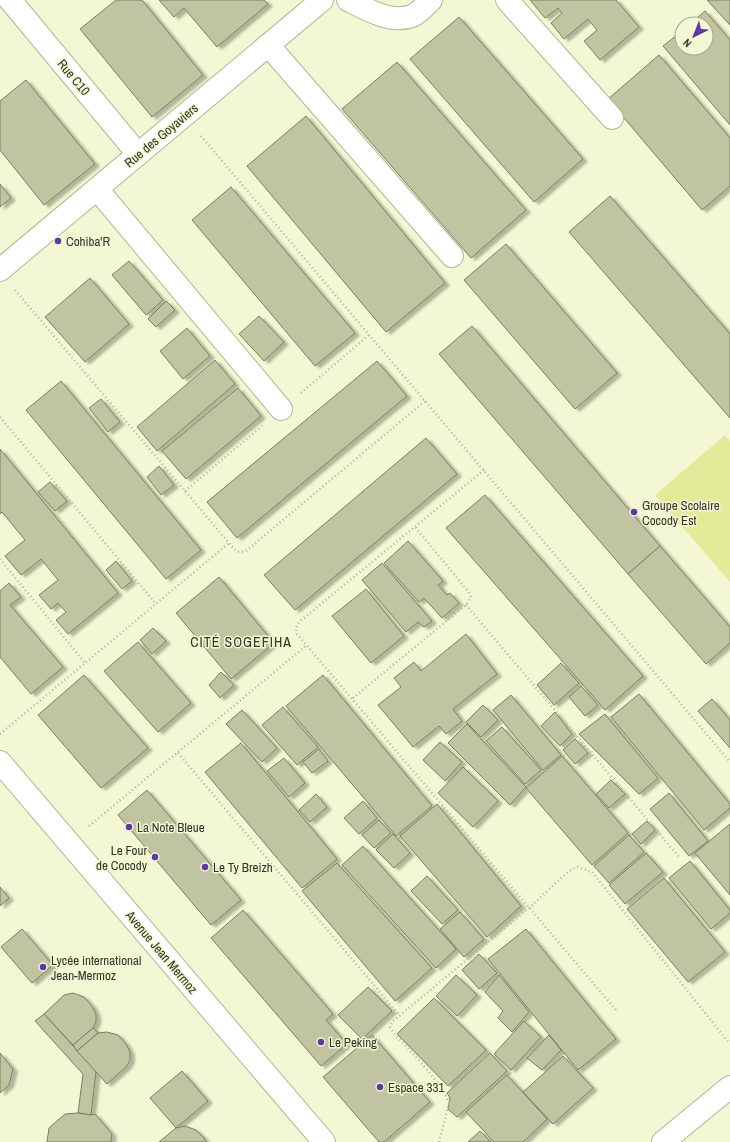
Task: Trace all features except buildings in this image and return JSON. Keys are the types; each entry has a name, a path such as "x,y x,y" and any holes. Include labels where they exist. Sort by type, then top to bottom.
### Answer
{"street":[{"name":"Rue C10","path":"10,0 138,154"},
{"name":"Rue des Goyaviers","path":"5,277 97,189 322,0"},
{"path":"348,0 375,12 398,19 413,16 431,0"},
{"path":"507,0 612,118"},
{"path":"268,45 452,256"},
{"path":"97,189 281,409"},
{"name":"Avenue Jean Mermoz","path":"0,762 324,1142"},
{"path":"663,1142 730,1087"}],"path":[{"path":"184,116 730,762"},
{"path":"5,277 229,543 236,551 241,553 246,551 425,401"},
{"path":"0,417 156,604"},
{"path":"484,470 300,622 296,628 298,634 307,645 616,1010"},
{"path":"353,698 466,604 471,598 468,591 415,527"},
{"path":"0,734 229,543"},
{"path":"0,559 85,663"},
{"path":"466,604 680,857"},
{"path":"69,843 307,645"},
{"path":"178,753 400,1016"},
{"path":"439,1142 449,1103 447,1097 394,1033 390,1027 392,1022 529,908 569,871 578,867 592,872 730,1044"}],"green space":[{"path":"725,435 730,441 730,582 655,495"}],"place":[{"name":"Cohiba'R","path":"58,241"},
{"name":"Groupe Scolaire Cocody Est","path":"634,512"},
{"name":"La Note Bleue","path":"129,827"},
{"name":"Le Four de Cocody","path":"155,857"},
{"name":"Le Ty Breizh","path":"205,867"},
{"name":"Lycée international Jean-Mermoz","path":"43,967"},
{"name":"Le Peking","path":"321,1042"},
{"name":"Espace 331","path":"380,1087"}],"district":[{"name":"CITÉ SOGEFIHA","path":"241,642"}]}
